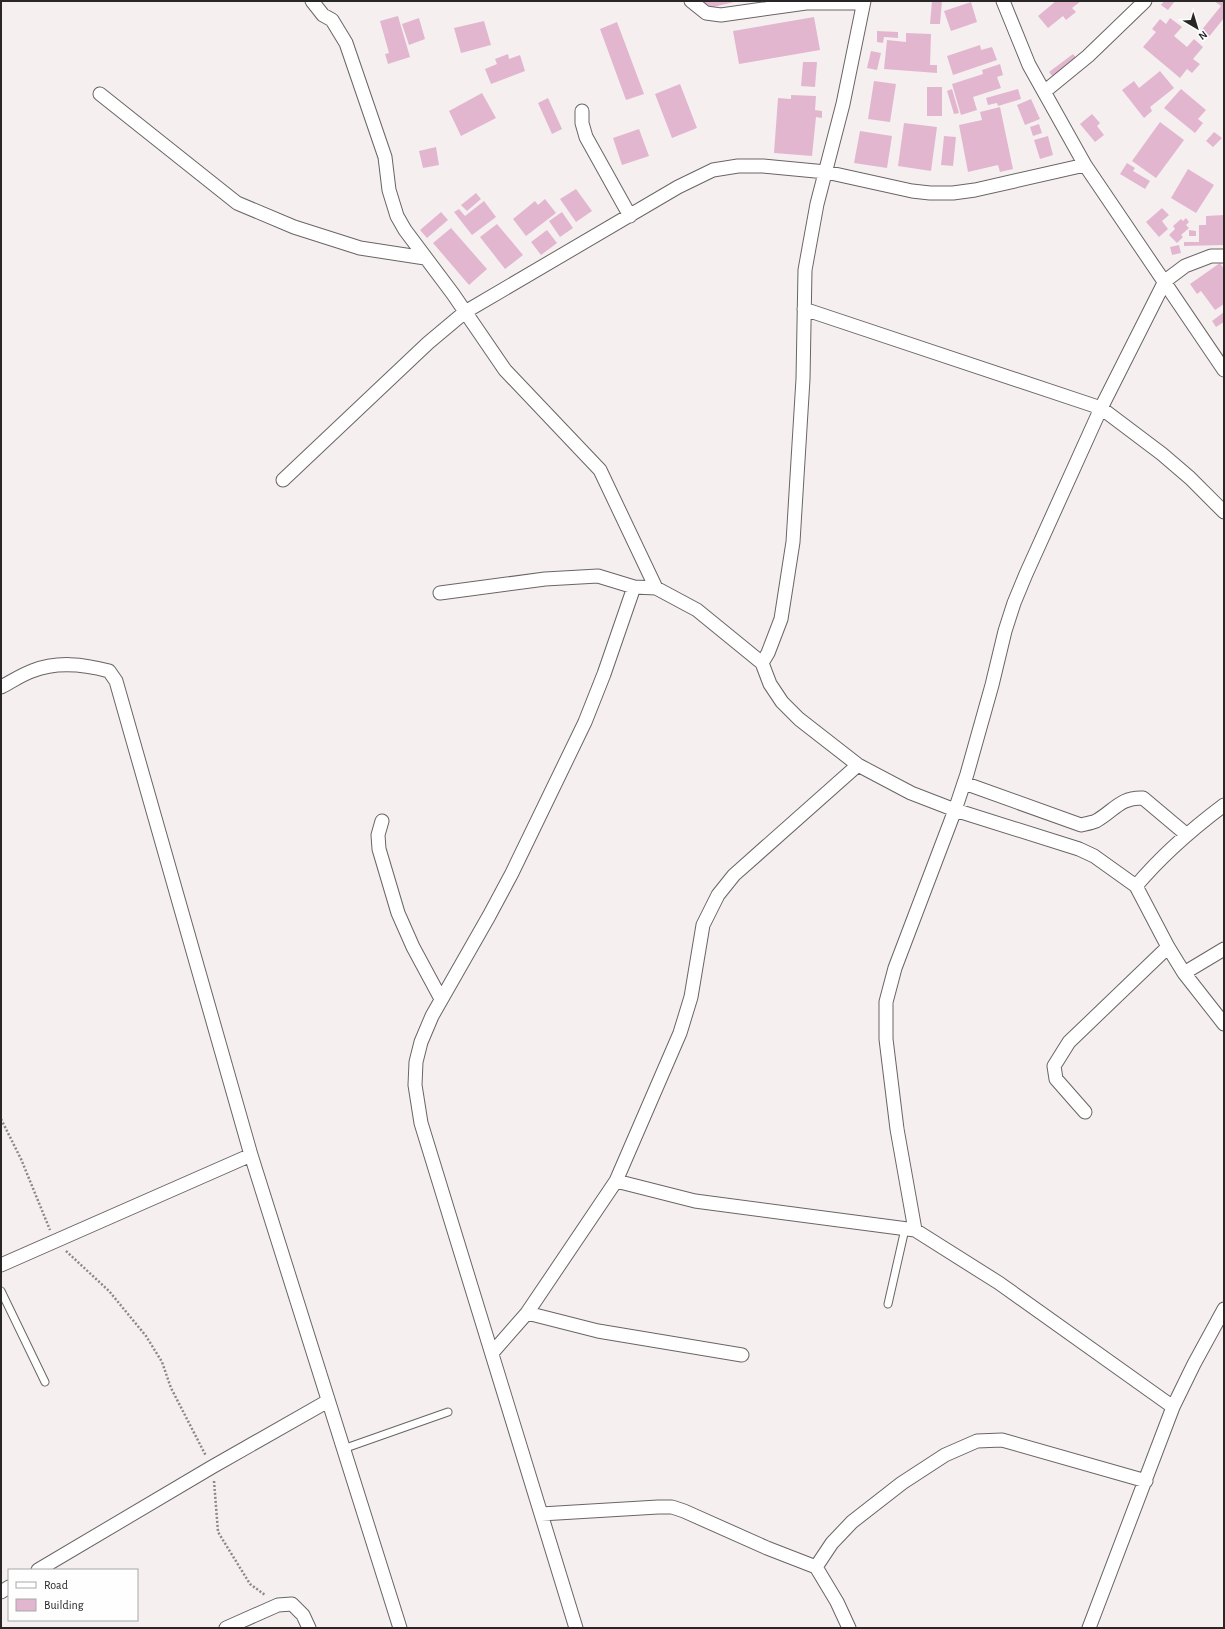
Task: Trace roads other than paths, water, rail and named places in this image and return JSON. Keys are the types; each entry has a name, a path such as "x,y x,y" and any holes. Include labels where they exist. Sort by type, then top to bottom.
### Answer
{"street":[{"path":"312,1 323,15 332,20 346,43 385,157 389,190 397,216 405,230 505,370 600,470 656,588"},
{"path":"691,1 706,13 722,15 806,3 864,2 844,104 817,204 805,270 803,380 793,542 781,619 768,653 762,663"},
{"path":"1003,1 1029,64 1085,165 1224,370"},
{"path":"1044,92 1088,56 1145,1"},
{"path":"100,94 237,203 294,227 360,248 426,258"},
{"path":"582,110 582,123 586,137 630,216"},
{"path":"283,480 428,343 465,312 678,187 713,170 738,166 763,166 826,172 912,191 953,193 975,190 1085,165"},
{"path":"910,1230 886,1038 886,1002 895,968 964,783 1014,603 1101,408 1165,281 1185,266 1211,256 1224,256"},
{"path":"804,309 1101,408 1185,474 1224,512"},
{"path":"440,593 545,579 598,576 634,587 656,588 697,610 762,663 770,684 782,702 799,719 858,765 911,793 955,810 1079,849 1094,856 1136,886 1168,948 1184,973 1224,1024"},
{"path":"576,1628 421,1123 415,1085 416,1062 421,1042 432,1016 512,873 585,722 604,674 634,587"},
{"path":"1,687 30,672 48,666 70,664 109,671 116,681 251,1155 400,1628"},
{"path":"492,1353 527,1313 616,1182 680,1033 691,997 703,925 718,895 734,875 858,765"},
{"path":"964,783 1081,825 1095,821 1122,802 1133,798 1143,798 1187,835"},
{"path":"1136,886 1152,867 1187,835 1224,805"},
{"path":"382,821 378,835 378,849 398,913 413,946 441,999"},
{"path":"1085,1112 1056,1079 1054,1066 1069,1042 1168,948"},
{"path":"1184,973 1224,949"},
{"path":"1,1265 251,1155"},
{"path":"616,1182 694,1201 910,1230 999,1283 1173,1407"},
{"path":"1089,1628 1173,1407 1194,1364 1224,1309"},
{"path":"527,1313 598,1331 742,1355"},
{"path":"40,1569 212,1467 328,1401"},
{"path":"816,1567 832,1543 852,1522 902,1483 945,1455 977,1441 1002,1440 1146,1481"},
{"path":"541,1514 672,1507 684,1511 767,1548 816,1567 837,1602 849,1628"},
{"path":"226,1628 278,1605 292,1604 303,1615 309,1628"}],"lane":[{"path":"888,1304 910,1230"},
{"path":"1,1291 45,1382"},
{"path":"343,1448 448,1412"}]}
